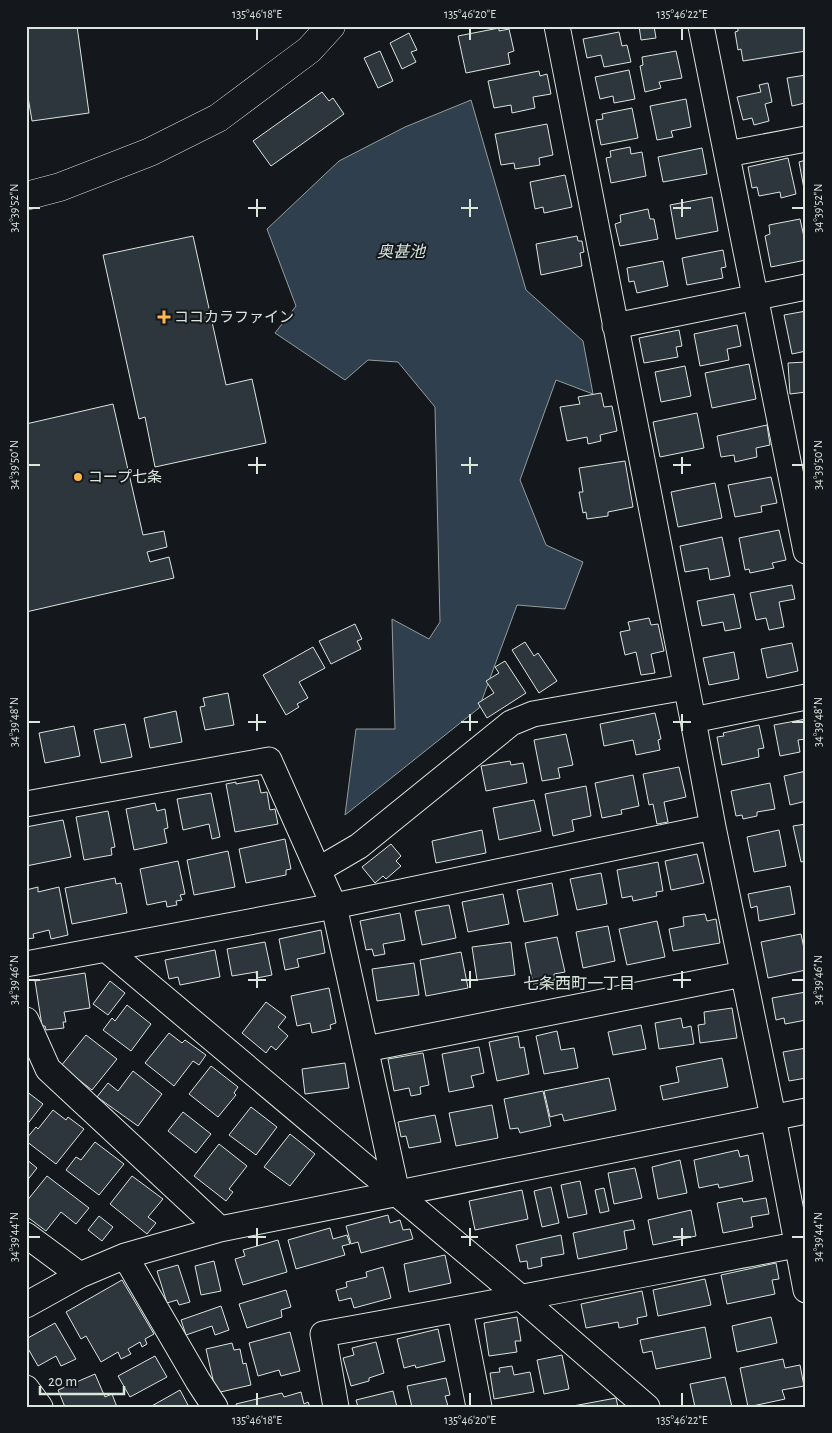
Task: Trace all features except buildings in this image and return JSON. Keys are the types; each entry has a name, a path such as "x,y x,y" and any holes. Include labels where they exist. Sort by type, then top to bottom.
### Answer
{"street":[{"path":"26,196 60,187 150,152 218,118 309,50 331,26"},
{"path":"557,26 713,827 773,1118 806,1290"},
{"path":"700,26 806,551"},
{"path":"727,154 806,139"},
{"path":"615,326 806,287"},
{"path":"318,870 359,846 511,723 533,714 686,686"},
{"path":"693,720 806,697"},
{"path":"26,804 269,760 334,906 397,1193"},
{"path":"26,964 334,906 713,827"},
{"path":"107,950 397,1193 648,1407"},
{"path":"366,1049 743,974"},
{"path":"28,1027 48,1069 220,1229"},
{"path":"26,1305 80,1275 125,1256 220,1229 806,1111"},
{"path":"26,1235 80,1275"},
{"path":"336,1407 323,1334 460,1310 796,1245"},
{"path":"125,1256 215,1407"},
{"path":"460,1310 479,1407"},
{"path":"26,1388 40,1407"}],"water":[{"name":"奥甚池","path":"471,100 526,290 583,341 593,394 556,380 520,480 546,545 583,562 565,609 517,605 479,708 345,815 356,729 395,729 392,619 429,639 440,622 435,407 398,362 368,360 345,380 275,333 296,306 267,229 339,161 405,127"}],"place":[{"name":"ココカラファイン","path":"164,317"},
{"name":"コープ七条","path":"78,477"}],"district":[{"name":"七条西町一丁目","path":"579,984"}]}
